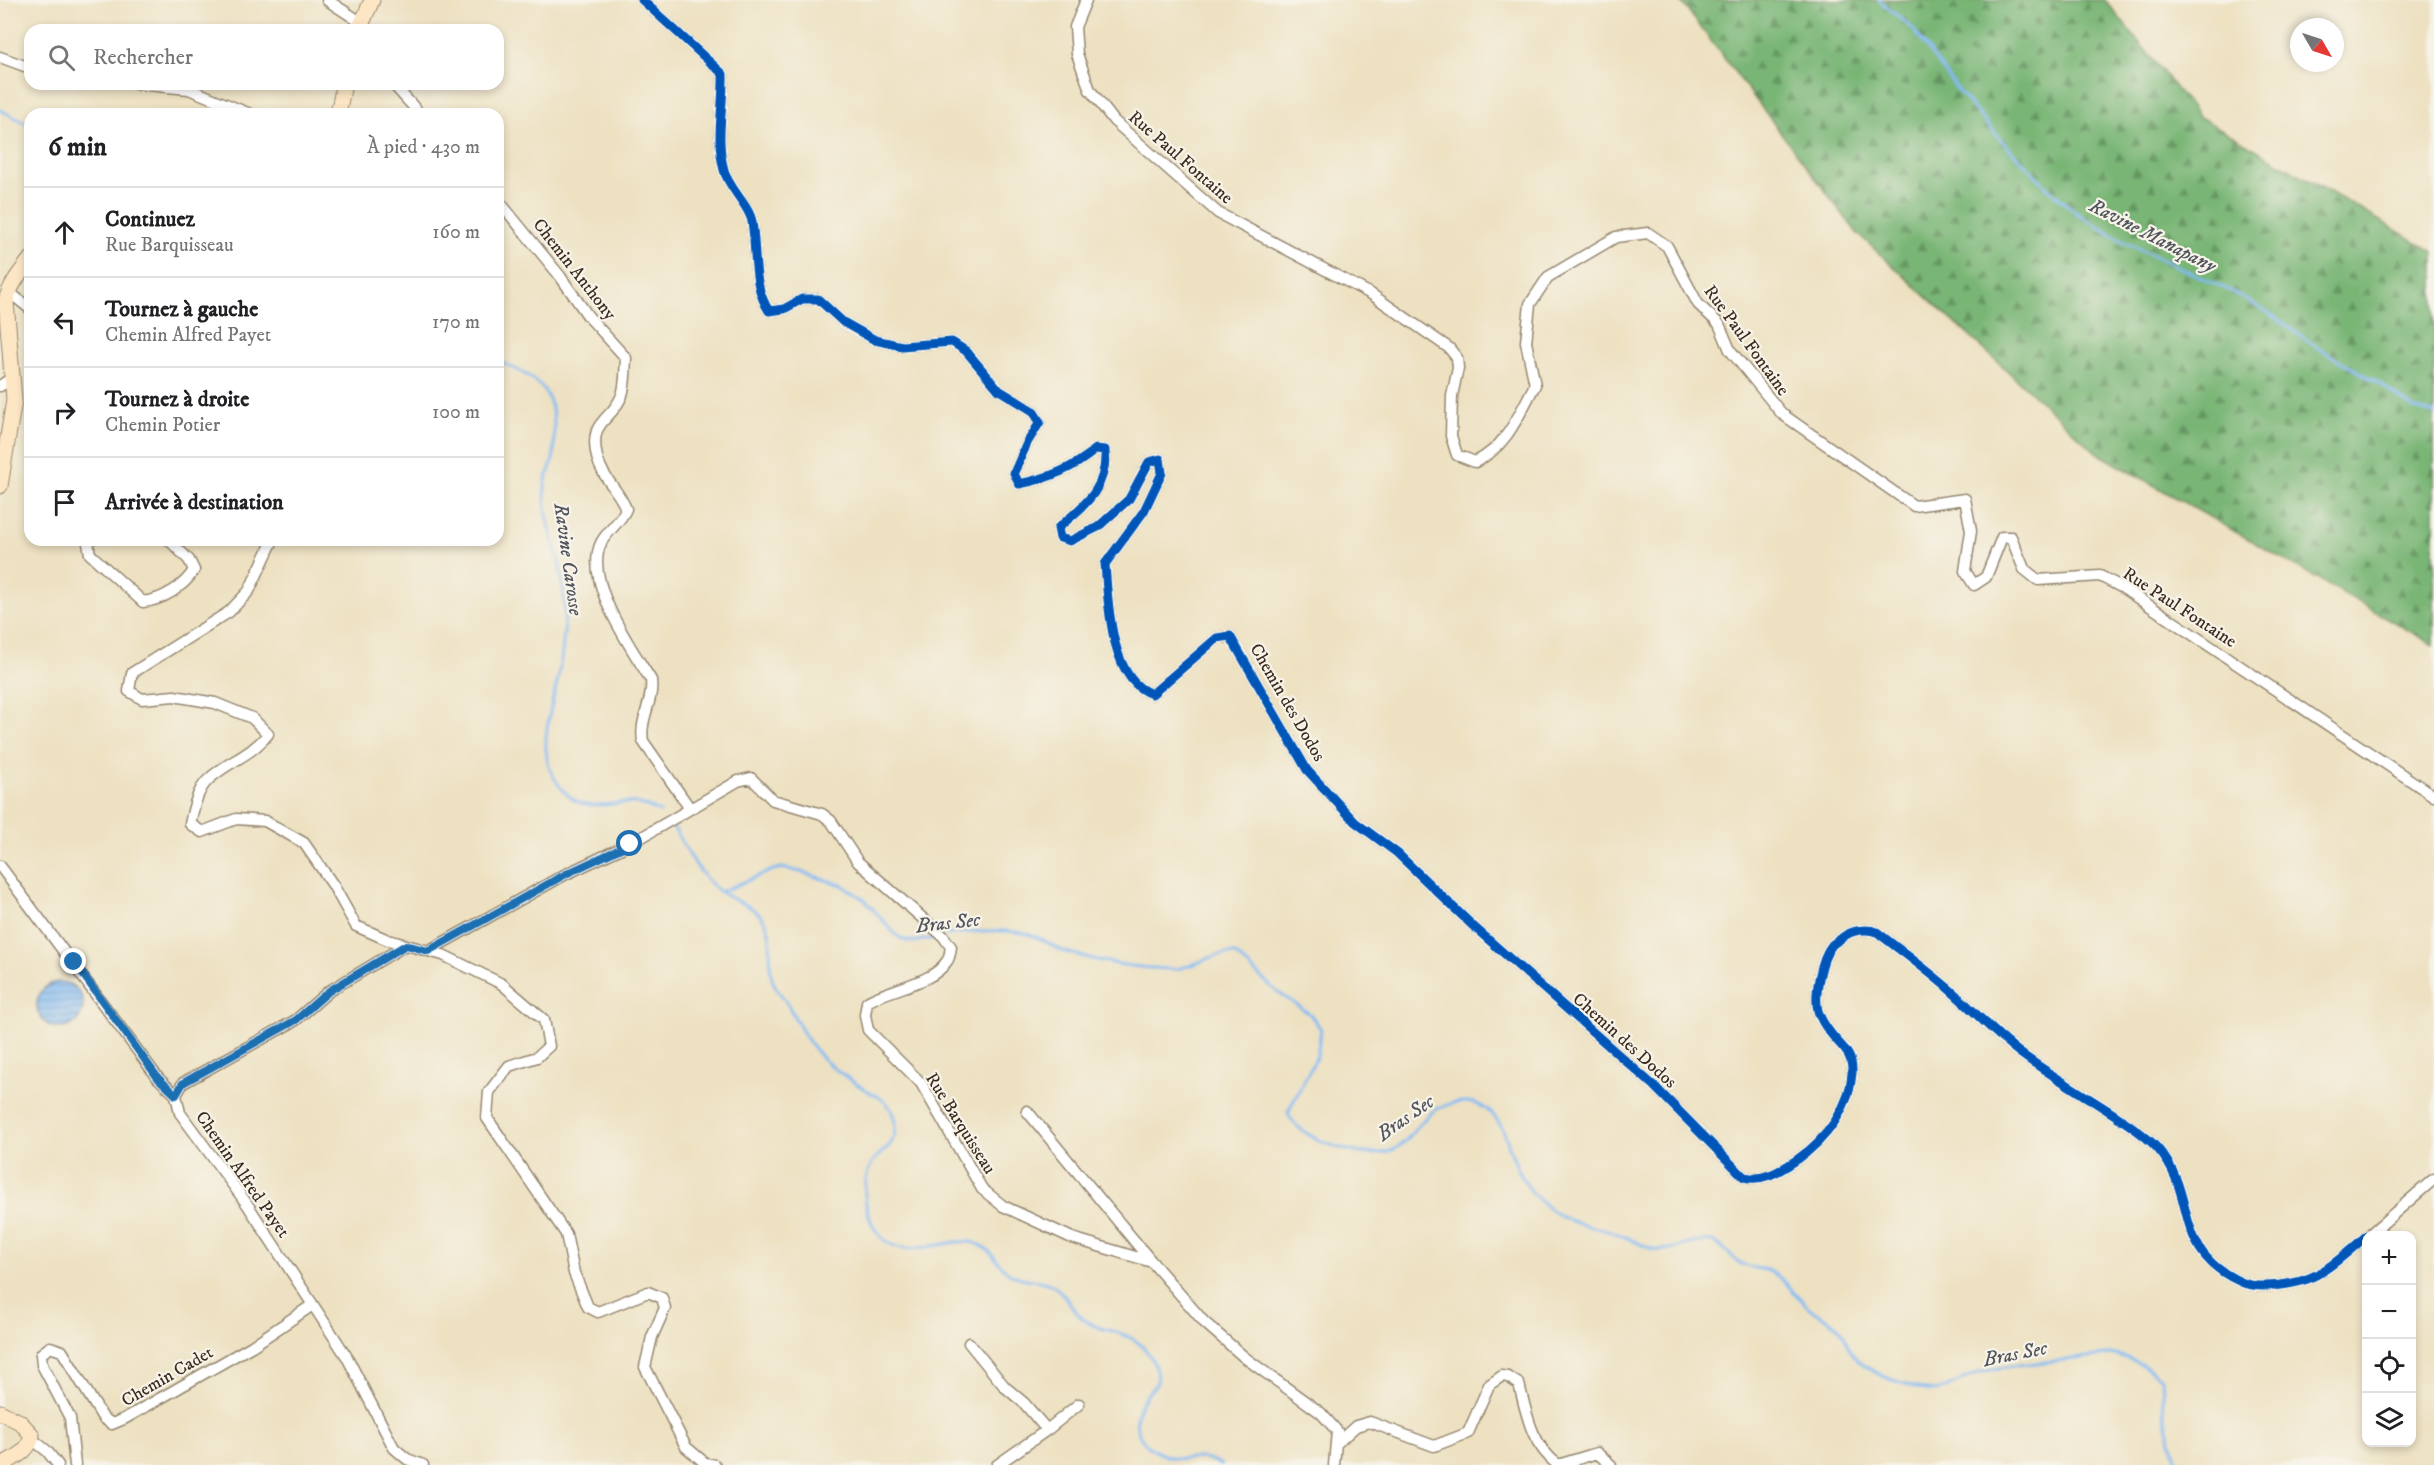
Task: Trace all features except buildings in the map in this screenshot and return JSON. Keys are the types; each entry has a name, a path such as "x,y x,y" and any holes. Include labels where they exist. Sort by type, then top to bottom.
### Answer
{"main road":[{"path":"362,24 372,0"},
{"path":"339,108 343,90"},
{"path":"0,486 14,400 6,382 8,291 24,269"},
{"path":"0,1412 28,1428 32,1439 25,1450 2,1465"}],"street":[{"path":"327,0 357,24"},
{"name":"Chemin des Dodos","path":"642,0 723,74 724,89 718,124 723,170 752,219 760,297 769,311 784,309 802,299 818,299 843,322 874,340 902,346 952,342 966,351 999,390 1033,411 1040,422 1027,443 1014,473 1019,484 1050,477 1081,462 1096,449 1105,450 1106,466 1101,483 1087,503 1058,528 1060,538 1070,541 1098,528 1129,499 1149,462 1160,459 1162,473 1144,511 1105,564 1109,611 1120,660 1140,690 1152,694 1217,638 1230,636 1307,770 1354,822 1397,853 1473,926 1654,1086 1744,1177 1756,1180 1775,1174 1809,1150 1836,1120 1848,1100 1852,1073 1851,1056 1829,1031 1818,1010 1818,985 1821,969 1832,946 1849,933 1870,929 1877,932 1947,987 2025,1057 2137,1130 2157,1148 2181,1190 2186,1222 2197,1247 2217,1269 2243,1283 2266,1287 2291,1283 2316,1275 2362,1240"},
{"name":"Rue Paul Fontaine","path":"1086,0 1075,27 1077,54 1090,90 1114,121 1218,213 1371,294 1449,348 1457,358 1458,368 1452,396 1451,436 1457,455 1476,462 1487,457 1504,441 1535,385 1526,342 1530,304 1548,277 1616,237 1648,233 1667,246 1698,304 1719,324 1730,350 1782,414 1914,506 1965,499 1971,531 1965,571 1974,585 1986,577 2002,537 2010,537 2024,569 2038,580 2100,576 2123,588 2434,796"},
{"path":"0,57 24,66"},
{"path":"191,90 235,108"},
{"path":"398,90 415,108"},
{"name":"Chemin Anthony","path":"504,207 553,267 588,316 626,358 621,397 595,432 597,455 603,474 621,495 626,509 622,519 601,543 596,562 611,616 651,680 652,690 641,729 643,741 689,807"},
{"path":"8,291 24,304"},
{"path":"89,546 90,554 143,602 155,601 164,596 188,580 194,570 189,560 175,546"},
{"path":"270,546 249,591 229,612 132,674 129,691 142,699 174,696 215,703 252,718 268,734 258,747 207,781 193,808 190,824 202,832 236,819 265,821 304,843 333,885 356,926 388,940 443,955 502,984 544,1020 549,1046 537,1057 509,1066 489,1092 487,1118 566,1234 574,1273 588,1307 598,1312 648,1292 663,1298 665,1308 652,1337 645,1367 686,1447 707,1464"},
{"name":"Rue Barquisseau","path":"428,951 566,874 630,844 689,807 738,781 750,778 773,801 822,814 831,821 858,862 943,936 951,947 948,961 934,973 867,1002 865,1015 868,1030 921,1083 982,1189 1003,1206 1072,1238 1152,1262"},
{"path":"0,866 158,1078 176,1095 183,1083 296,1020 329,991 406,945"},
{"name":"Chemin Alfred Payet","path":"176,1095 180,1113 247,1204 311,1306 347,1357 394,1448 407,1459 423,1465"},
{"path":"1027,1111 1204,1322 1244,1357 1321,1413 1337,1431 1334,1465"},
{"name":"Chemin des Dodos","path":"2373,1231 2434,1179"},
{"name":"Chemin Cadet","path":"75,1465 70,1418 42,1365 41,1354 50,1347 62,1351 102,1418 112,1424 252,1346 311,1306"},
{"path":"969,1343 1005,1387 1024,1403 1047,1430"},
{"path":"1336,1443 1356,1426 1370,1422 1434,1446 1468,1433 1489,1385 1502,1377 1508,1377 1519,1384 1531,1432 1545,1454 1558,1465 1597,1453 1611,1465"},
{"path":"997,1465 1079,1404"},
{"path":"32,1439 47,1451 58,1465"}],"green space":[{"path":"1680,0 2105,0 2198,116 2434,252 2434,645 2097,453 1857,233"}],"water":[{"path":"60,982 76,989 83,1005 76,1021 60,1028 44,1021 37,1005 44,989"}],"waterway":[{"name":"Ravine Manapany","path":"1879,0 1913,29 1960,93 2001,140 2048,188 2078,214 2120,240 2231,291 2269,313 2318,348 2380,384 2413,408 2434,414"},
{"name":"Ravine Carosse","path":"0,110 24,122"},
{"name":"Ravine Carosse","path":"504,364 523,373 541,386 551,404 553,417 554,453 545,483 545,501 562,581 565,623 560,667 546,740 546,755 550,769 557,783 569,796 583,804 634,803 660,812"},
{"name":"Ravine Carosse","path":"672,825 705,877 719,891 754,910 764,920 769,933 773,982 812,1046 833,1068 881,1099 891,1110 895,1121 895,1132 891,1143 872,1163 865,1192 868,1213 883,1239 894,1246 906,1248 958,1242 980,1245 992,1254 1009,1273 1020,1278 1042,1281 1057,1288 1086,1321 1135,1340 1151,1358 1157,1374 1157,1383 1141,1403 1137,1414 1137,1428 1142,1439 1157,1452 1169,1457 1204,1458 1221,1465"},
{"name":"Bras Sec","path":"720,892 782,868 842,885 865,900 896,935 904,940 913,942 938,937"},
{"name":"Bras Sec","path":"945,935 978,931 1015,932 1036,937 1064,952 1119,964 1169,969 1186,967 1218,955 1235,954 1276,991 1310,1014 1321,1029 1317,1056 1288,1112 1293,1122 1316,1139 1363,1153 1388,1152 1398,1147 1431,1113 1441,1107 1457,1102 1476,1104 1496,1118 1524,1182 1539,1200 1558,1215 1658,1250 1701,1242 1715,1243 1740,1263 1769,1271 1781,1279 1815,1312 1838,1327 1850,1351 1858,1361 1874,1372 1894,1380 1930,1391 1943,1389 1975,1374 2024,1364 2110,1355 2122,1356 2140,1364 2162,1378 2164,1415 2178,1465"}],"cycle path":[{"path":"642,0 723,74 721,158 726,177 752,222 757,279 769,311 784,309 802,299 818,299 843,322 875,340 902,346 952,342 966,351 999,390 1033,411 1040,422 1027,443 1014,473 1019,484 1060,472 1096,449 1105,450 1105,464 1093,495 1058,528 1060,538 1070,541 1098,527 1129,499 1149,462 1160,459 1162,473 1144,511 1105,564 1114,638 1119,657 1127,673 1138,686 1152,694 1217,638 1230,636 1307,770 1355,822 1397,853 1473,926 1654,1086 1744,1177 1759,1178 1779,1171 1808,1151 1835,1122 1847,1098 1852,1066 1848,1054 1827,1029 1819,1013 1818,987 1822,967 1832,945 1851,933 1869,930 1877,932 1931,974 2017,1050 2048,1073 2137,1130 2153,1144 2170,1167 2178,1185 2194,1238 2204,1254 2219,1269 2241,1282 2258,1286 2289,1284 2322,1272 2362,1240"}],"route":[{"path":"74,962 158,1078 176,1095 183,1083 296,1020 329,991 406,945 428,951 566,874 630,844"}]}
